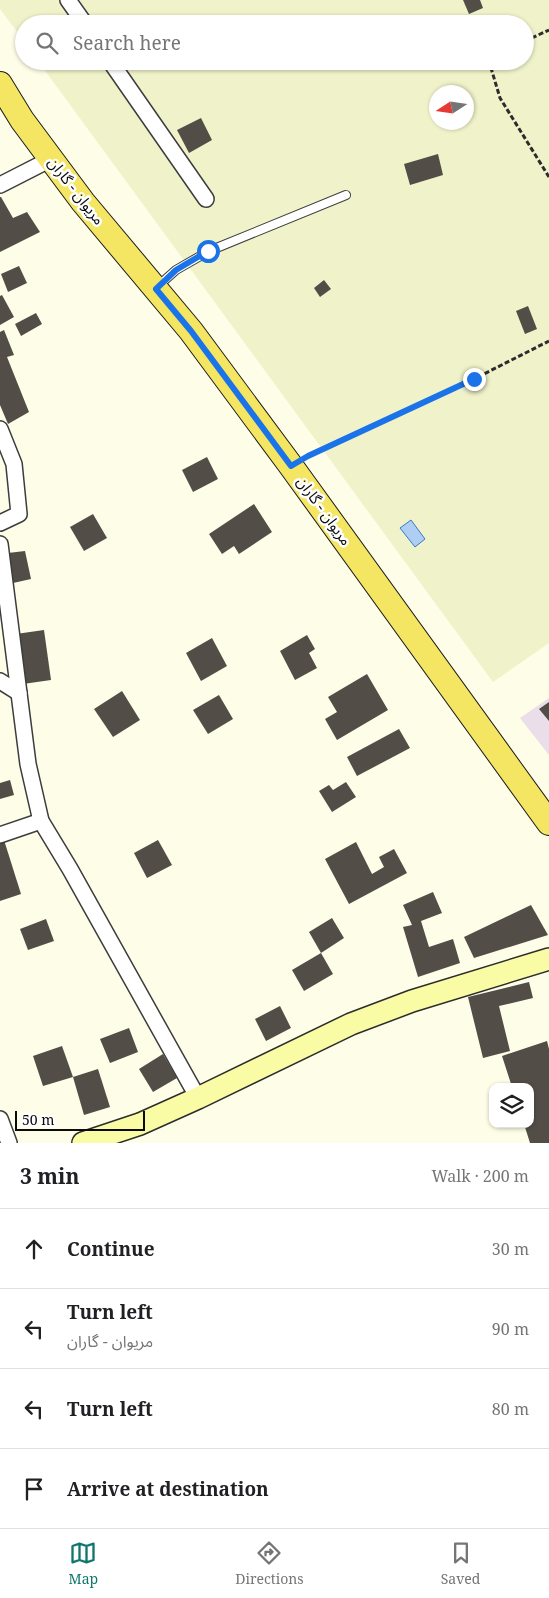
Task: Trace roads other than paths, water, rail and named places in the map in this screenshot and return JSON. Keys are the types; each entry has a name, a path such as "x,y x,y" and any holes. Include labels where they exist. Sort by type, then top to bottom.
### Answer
{"main road":[{"name":"مریوان - گاران","path":"0,84 22,120 83,202 191,331 549,823"}],"street":[{"path":"68,0 79,15"},
{"path":"116,70 206,199"},
{"path":"0,185 51,159"},
{"path":"0,429 14,464 19,514 0,523"},
{"path":"0,544 28,764 40,821 70,869 198,1098"},
{"path":"0,681 19,693"},
{"path":"0,835 40,821"},
{"path":"83,1143 140,1124 351,1024 412,1001 549,958"},
{"path":"0,1119 9,1143"}],"lane":[{"path":"156,289 176,270 208,251 346,195"}],"water":[{"path":"411,520 425,539 415,547 400,528"}]}
